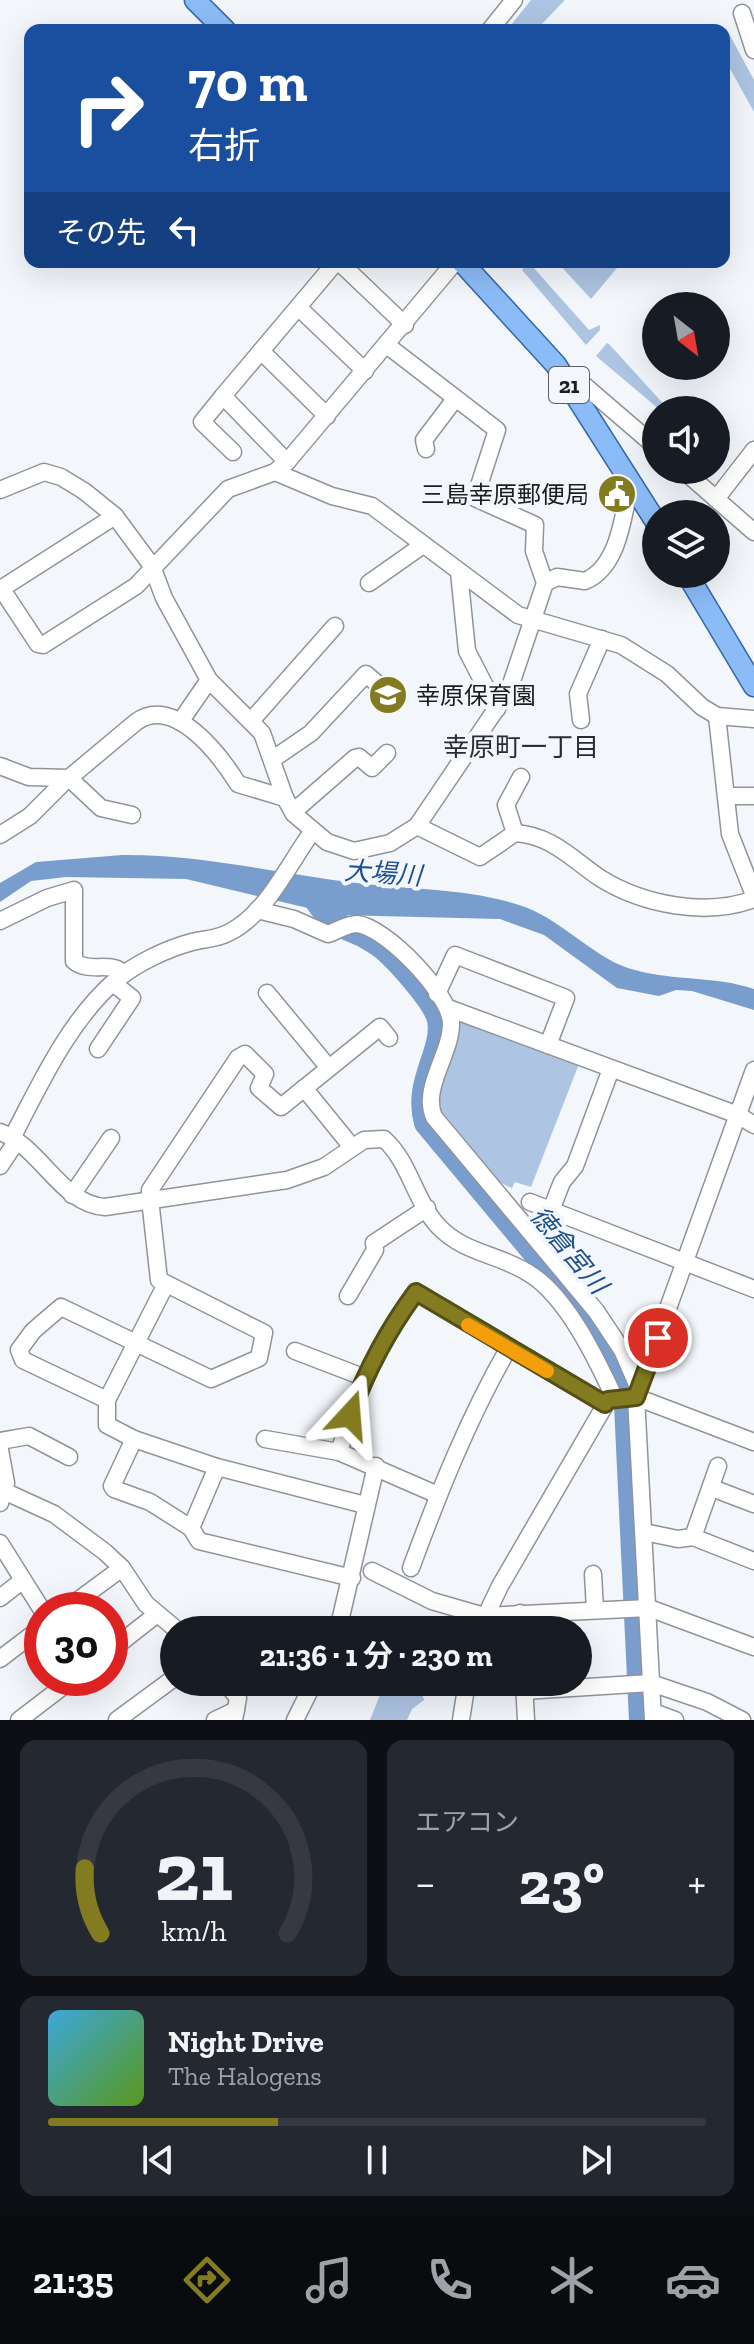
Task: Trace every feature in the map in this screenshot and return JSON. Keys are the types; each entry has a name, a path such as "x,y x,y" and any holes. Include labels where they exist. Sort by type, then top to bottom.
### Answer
{"main road":[{"path":"195,0 219,24"},
{"name":"21","path":"468,268 530,334 566,381 643,500"},
{"path":"695,588 754,686"}],"street":[{"path":"495,24 514,0"},
{"path":"738,6 754,29"},
{"path":"738,6 754,50"},
{"path":"233,452 202,422 333,268"},
{"path":"344,268 405,325"},
{"path":"115,516 4,587 32,638 43,645 122,598 223,493 281,467 388,346 450,268"},
{"path":"298,307 365,371"},
{"path":"0,490 44,472 61,477 84,491 115,516 152,566 164,598 209,680 262,733 289,805 312,832 332,845 364,851 390,843 417,826 497,709 516,674 545,583 534,551 535,525 475,498 497,430 388,346"},
{"path":"261,351 327,416"},
{"path":"566,381 585,386 642,435"},
{"path":"223,396 281,467 332,496 372,506 459,572 531,621 621,645 667,674 702,707 717,716 754,719"},
{"path":"426,449 424,440 455,399"},
{"path":"716,499 754,450"},
{"path":"545,583 557,577 585,581 604,567 613,551 631,481"},
{"path":"699,484 754,532"},
{"path":"369,583 410,558 423,545"},
{"path":"459,572 467,651 497,709"},
{"path":"251,721 335,626"},
{"path":"581,720 578,694 602,639"},
{"path":"273,759 311,733 366,674 388,693"},
{"path":"180,722 209,680"},
{"path":"0,835 30,816 68,778 147,715 165,715 180,722 217,751 238,784 289,805"},
{"path":"417,826 480,857 515,833 556,844 604,880 634,893 706,910 735,907 754,894 730,834 717,716"},
{"path":"289,805 355,758 359,757 372,768 387,753"},
{"path":"0,766 19,775 68,778 101,808 132,815"},
{"path":"515,833 506,805 521,777"},
{"path":"727,796 754,796"},
{"path":"0,1166 9,1137 54,1062 84,1016 119,978 189,943 226,934 259,908 312,832"},
{"path":"0,921 47,898 74,890 74,961 85,969 120,968 119,978 132,998 98,1049"},
{"path":"259,908 332,933 352,924 389,937 448,1008 738,1115 754,1125"},
{"path":"437,994 455,955 566,998 548,1045"},
{"path":"267,993 329,1068"},
{"path":"448,1008 450,1031 431,1102 434,1117 596,1311 622,1350 638,1393 653,1716 675,1720"},
{"path":"107,1400 23,1360 19,1350 33,1331 61,1307 211,1379 259,1358 264,1333 165,1286 159,1280 150,1199 150,1190 238,1058 245,1054 265,1074 259,1088 281,1107 380,1027 389,1038"},
{"path":"551,1210 562,1182 575,1166 611,1069"},
{"path":"638,1393 754,1070"},
{"path":"304,1088 352,1147"},
{"path":"9,1137 46,1166 72,1195 90,1206 105,1207 287,1180 324,1167 364,1140 384,1139 396,1153 436,1224 456,1243 532,1275 581,1333 610,1402"},
{"path":"72,1195 111,1138"},
{"path":"530,1202 754,1289"},
{"path":"348,1296 375,1250 374,1243 427,1208"},
{"path":"165,1286 107,1400 107,1425 134,1439 217,1467 365,1505"},
{"path":"339,1452 363,1377 385,1335 416,1292 508,1349 610,1402"},
{"path":"411,1568 438,1495 483,1393 508,1349"},
{"path":"295,1351 363,1377"},
{"path":"486,1616 610,1402 638,1393 754,1442"},
{"path":"0,1441 29,1436 69,1457"},
{"path":"134,1439 112,1486 114,1489 150,1502 191,1528 199,1541 352,1578"},
{"path":"265,1439 339,1452 438,1495"},
{"path":"0,1450 3,1498 54,1514 122,1568 160,1616"},
{"path":"342,1616 376,1466"},
{"path":"693,1537 718,1466"},
{"path":"191,1528 217,1467"},
{"path":"712,1488 754,1504"},
{"path":"644,1532 678,1539 693,1537 754,1561"},
{"path":"0,1543 31,1592"},
{"path":"89,1592 122,1568"},
{"path":"372,1571 466,1616"},
{"path":"593,1574 595,1610"},
{"path":"0,1598 23,1580"},
{"path":"509,1616 649,1608 754,1647"},
{"path":"128,1637 157,1614"},
{"path":"0,1659 24,1641"},
{"path":"592,1684 651,1683 707,1702 742,1720"},
{"path":"117,1720 160,1688"},
{"path":"19,1720 50,1696"},
{"path":"295,1720 307,1696"},
{"path":"461,1720 465,1696"},
{"path":"525,1696 526,1720"},
{"path":"215,1720 235,1715"}],"shaded area":[{"path":"531,0 565,0 542,24 512,24"},
{"path":"730,35 754,80 754,112 730,69"},
{"path":"534,268 589,330 600,325 600,330 586,345 522,270"},
{"path":"563,268 617,268 591,299"},
{"path":"609,344 656,396 643,396 596,356"},
{"path":"122,855 210,861 505,901 540,914 607,958 635,970 754,989 754,1010 692,991 676,990 659,996 617,988 544,935 500,919 337,915 186,879 66,877 31,881 0,902 0,883 36,862"},
{"path":"456,1020 579,1064 531,1187 515,1182 512,1188 477,1165 459,1143 437,1106"},
{"path":"379,1696 423,1696 424,1700 412,1709 407,1720 370,1720"}],"waterway":[{"name":"徳倉宮川","path":"313,896 336,923 383,948 430,1001 439,1020 440,1032 426,1081 423,1108 426,1123 592,1322 617,1366 626,1405 641,1720"}],"slow traffic":[{"path":"468,1325 547,1371"}],"place":[{"name":"三島幸原郵便局","path":"617,494"},
{"name":"幸原保育園","path":"388,695"}],"district":[{"name":"幸原町一丁目","path":"521,747"}],"route":[{"path":"350,1415 363,1377 385,1335 416,1292 605,1404 608,1400 636,1397 658,1338"}],"water label":[{"name":"大場川","path":"383,873"}]}
